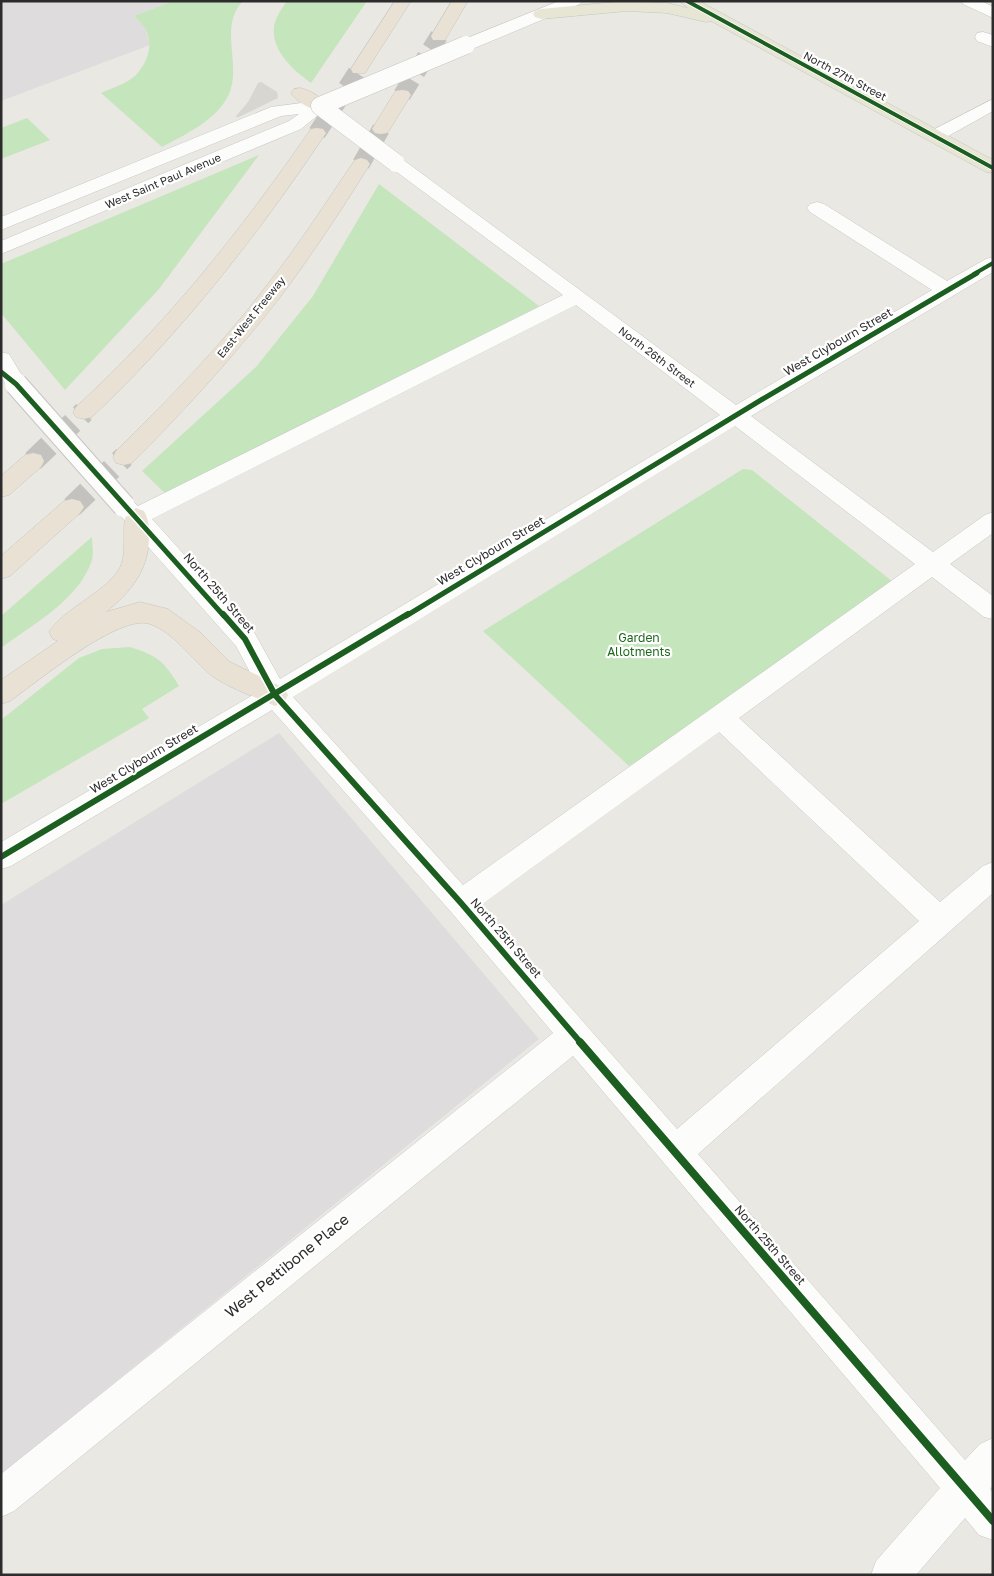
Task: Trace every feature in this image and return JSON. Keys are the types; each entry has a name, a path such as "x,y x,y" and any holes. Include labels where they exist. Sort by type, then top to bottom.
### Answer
{"highway":[{"path":"359,68 403,1"},
{"path":"438,36 460,1"},
{"path":"300,92 320,106"},
{"path":"381,129 402,95"},
{"path":"84,412 149,348 225,261 259,217 317,133"},
{"name":"East-West Freeway","path":"124,457 188,391 256,314 294,265 361,164"},
{"path":"1,489 33,461"},
{"path":"1,570 72,507"},
{"path":"1,687 51,641 108,594 130,572 136,551 138,534 130,512"},
{"path":"1,694 91,631 114,619 140,612 159,616 192,640 221,669 276,694"}],"main road":[{"name":"North 27th Street","path":"687,1 993,168"},
{"path":"541,14 601,7 649,6 667,8 724,22"}],"street":[{"name":"West Saint Paul Avenue","path":"1,248 295,125 320,106 466,44 574,1"},
{"path":"969,1 993,13"},
{"path":"935,136 993,104"},
{"name":"West Saint Paul Avenue","path":"1,224 277,111 320,106"},
{"name":"North 26th Street","path":"320,106 577,296 993,610"},
{"path":"817,208 948,290"},
{"name":"West Clybourn Street","path":"1,857 993,263"},
{"path":"130,512 577,296"},
{"name":"North 25th Street","path":"1,358 6,380 130,512 244,639 276,694 461,903 993,1521"},
{"path":"461,903 993,521"},
{"path":"720,717 940,921"},
{"path":"675,1152 993,875"},
{"name":"West Pettibone Place","path":"1,1498 574,1034"},
{"path":"890,1575 993,1457"}],"shaded area":[{"path":"1,1 173,1 134,16 144,25 150,45 1,101"},
{"path":"261,82 277,92 278,98 237,118 236,116 248,102 258,83"},
{"path":"279,733 539,1039 1,1474 1,905"}],"green space":[{"path":"167,1 243,1 236,11 232,22 233,70 229,94 224,103 209,119 162,147 101,93 129,80 142,67 149,52 148,36 141,22 134,16 168,3"},
{"path":"287,1 367,1 311,83 291,66 276,44 274,26"},
{"path":"27,118 50,140 1,159 1,128"},
{"path":"259,155 159,289 65,390 1,313 1,264"},
{"path":"379,184 539,306 168,496 142,471 256,367 313,296"},
{"name":"Garden Allotments","path":"743,469 752,470 893,582 720,706 629,766 483,631"},
{"path":"92,537 92,560 86,574 77,587 54,610 1,648 1,616"},
{"path":"130,647 159,660 179,686 142,709 149,718 1,804 1,720 79,658 102,649"}],"tunnel":[{"path":"402,95 439,36"},
{"path":"317,133 359,69"},
{"path":"361,164 381,129"},
{"path":"33,461 84,412"},
{"path":"72,507 124,457"}],"cycle path":[{"path":"687,1 993,168"},
{"path":"1,857 275,695 761,400 993,263"},
{"path":"1,372 16,384 245,639 275,695 461,903 993,1521"}]}
